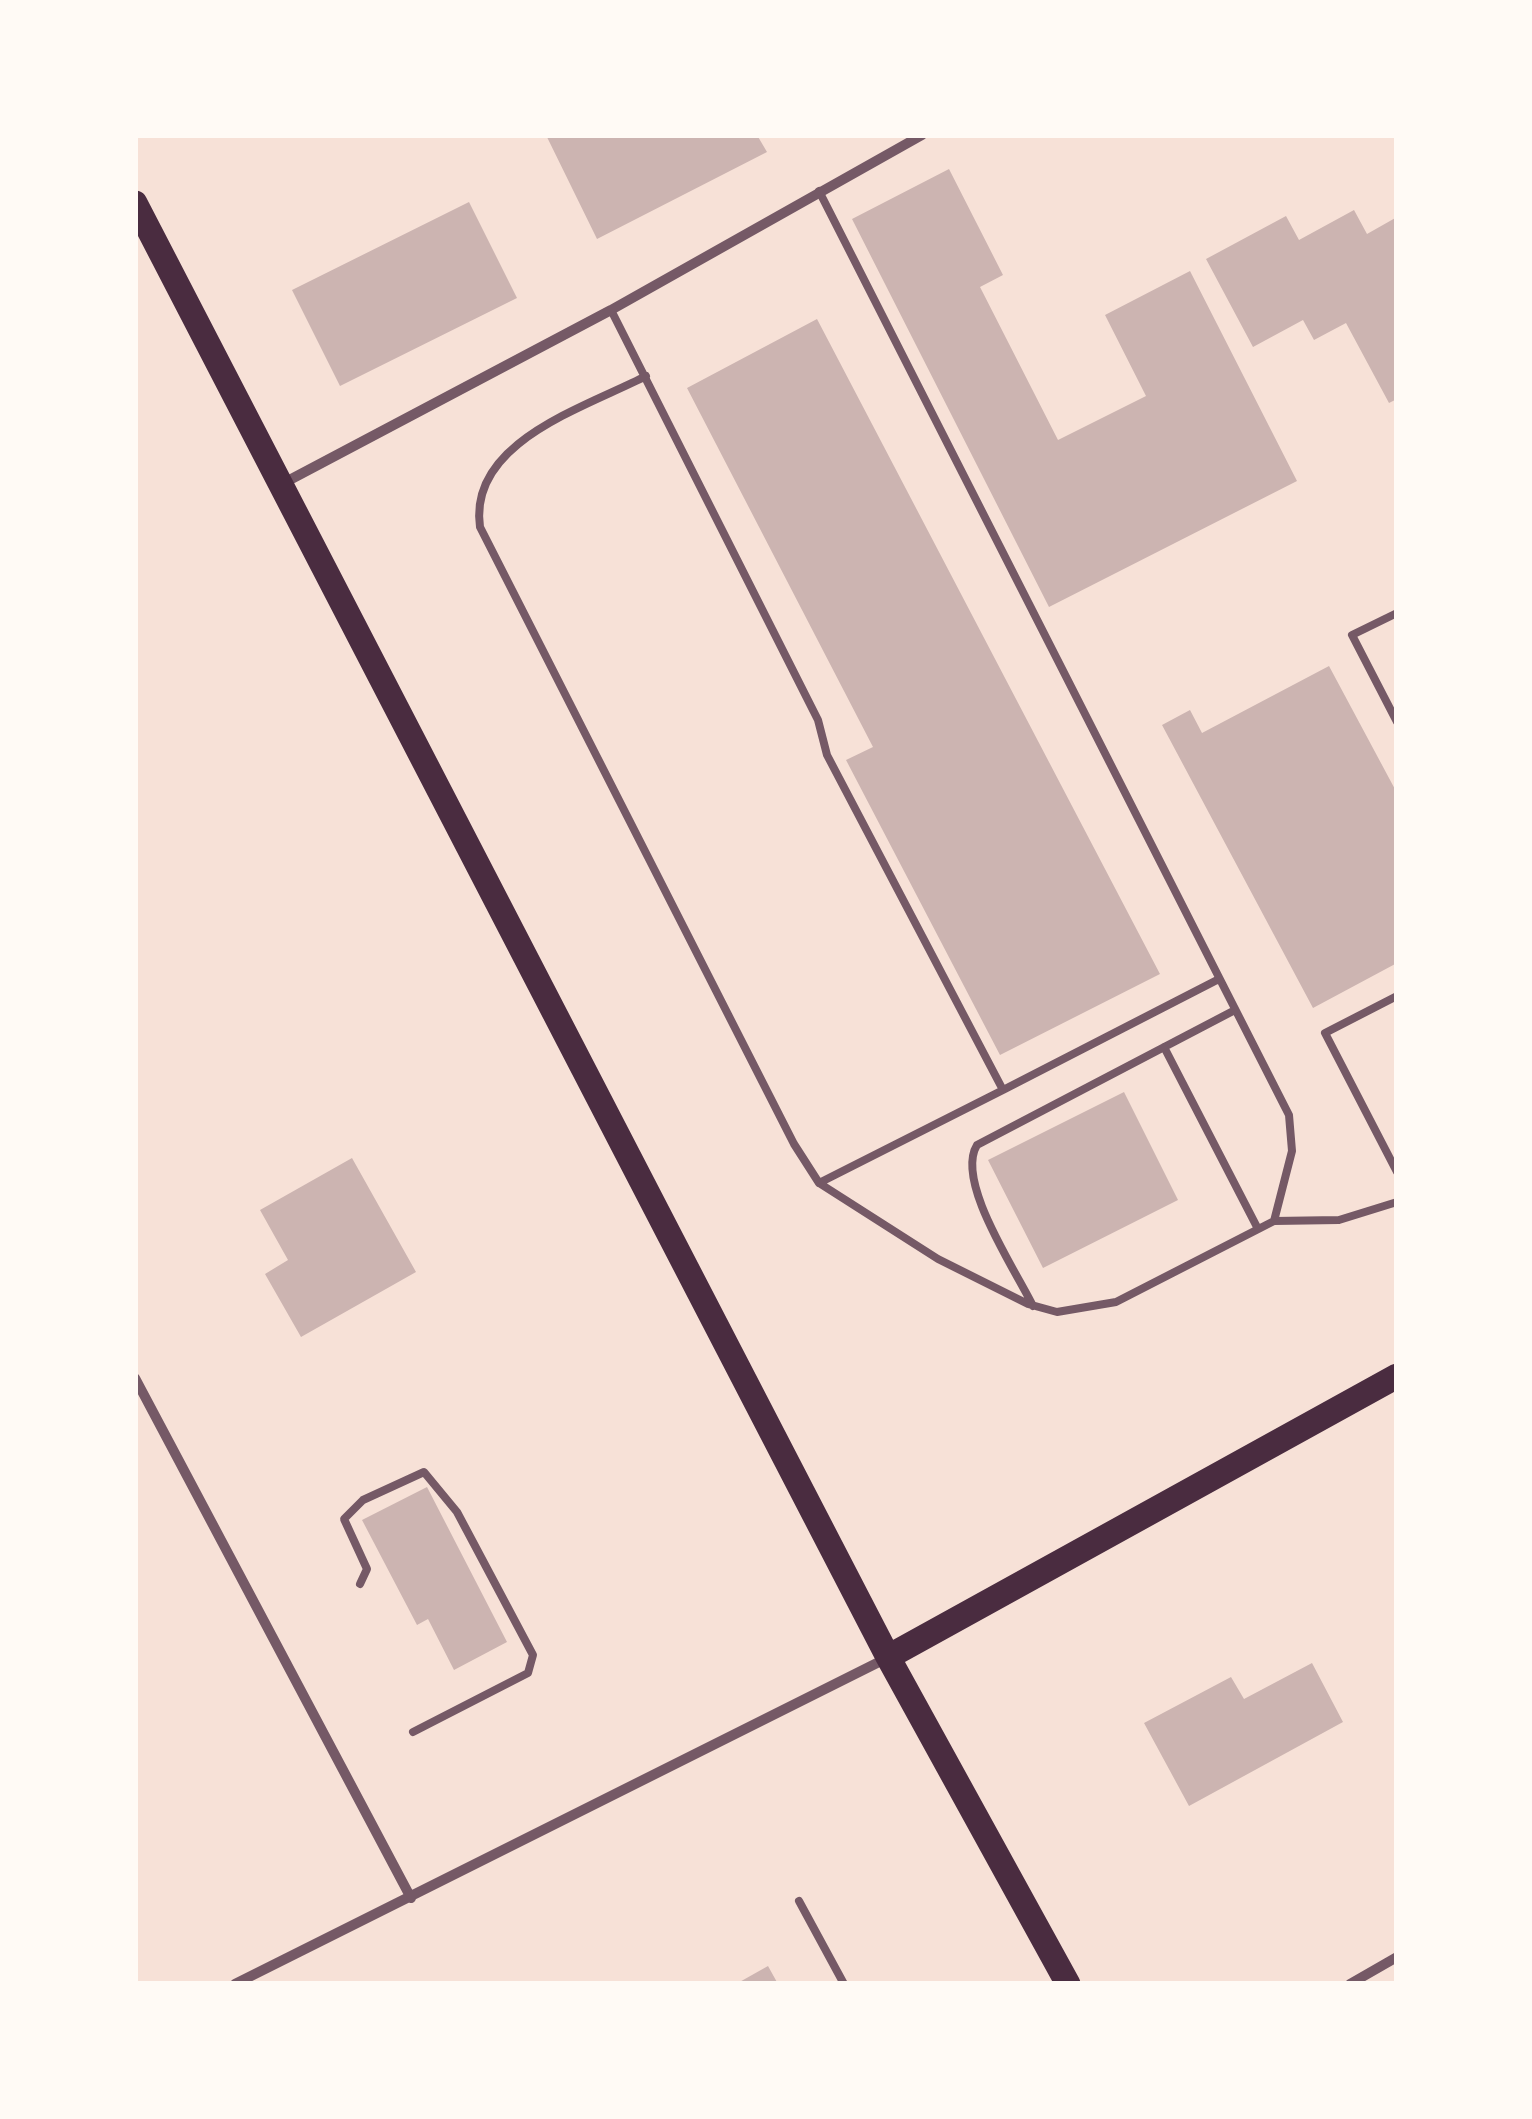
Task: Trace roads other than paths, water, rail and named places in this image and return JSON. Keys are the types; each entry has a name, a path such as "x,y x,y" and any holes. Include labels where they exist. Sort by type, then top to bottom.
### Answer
{"main road":[{"path":"135,204 888,1657 1068,1984"},
{"path":"888,1657 1397,1376"}],"street":[{"path":"279,485 612,310 922,135"},
{"path":"135,1378 411,1898"},
{"path":"235,1984 888,1657"},
{"path":"1350,1984 1397,1957"}],"lane":[{"path":"819,191 1292,1127 1290,1164 1274,1221"},
{"path":"612,310 818,720 827,754 1003,1090"},
{"path":"646,376 507,451 482,482 480,527 794,1144 819,1183 920,1250 1033,1306 1076,1312 1116,1302 1274,1221 1339,1220 1397,1202"},
{"path":"1397,613 1352,636 1397,722"},
{"path":"819,1183 1219,979"},
{"path":"1397,996 1325,1033 1397,1172"},
{"path":"1033,1306 972,1183 973,1152 990,1136 1235,1010"},
{"path":"1164,1047 1258,1229"},
{"path":"360,1584 367,1569 344,1518 364,1500 424,1472 457,1512 533,1655 528,1673 413,1732"},
{"path":"799,1901 844,1984"}]}
